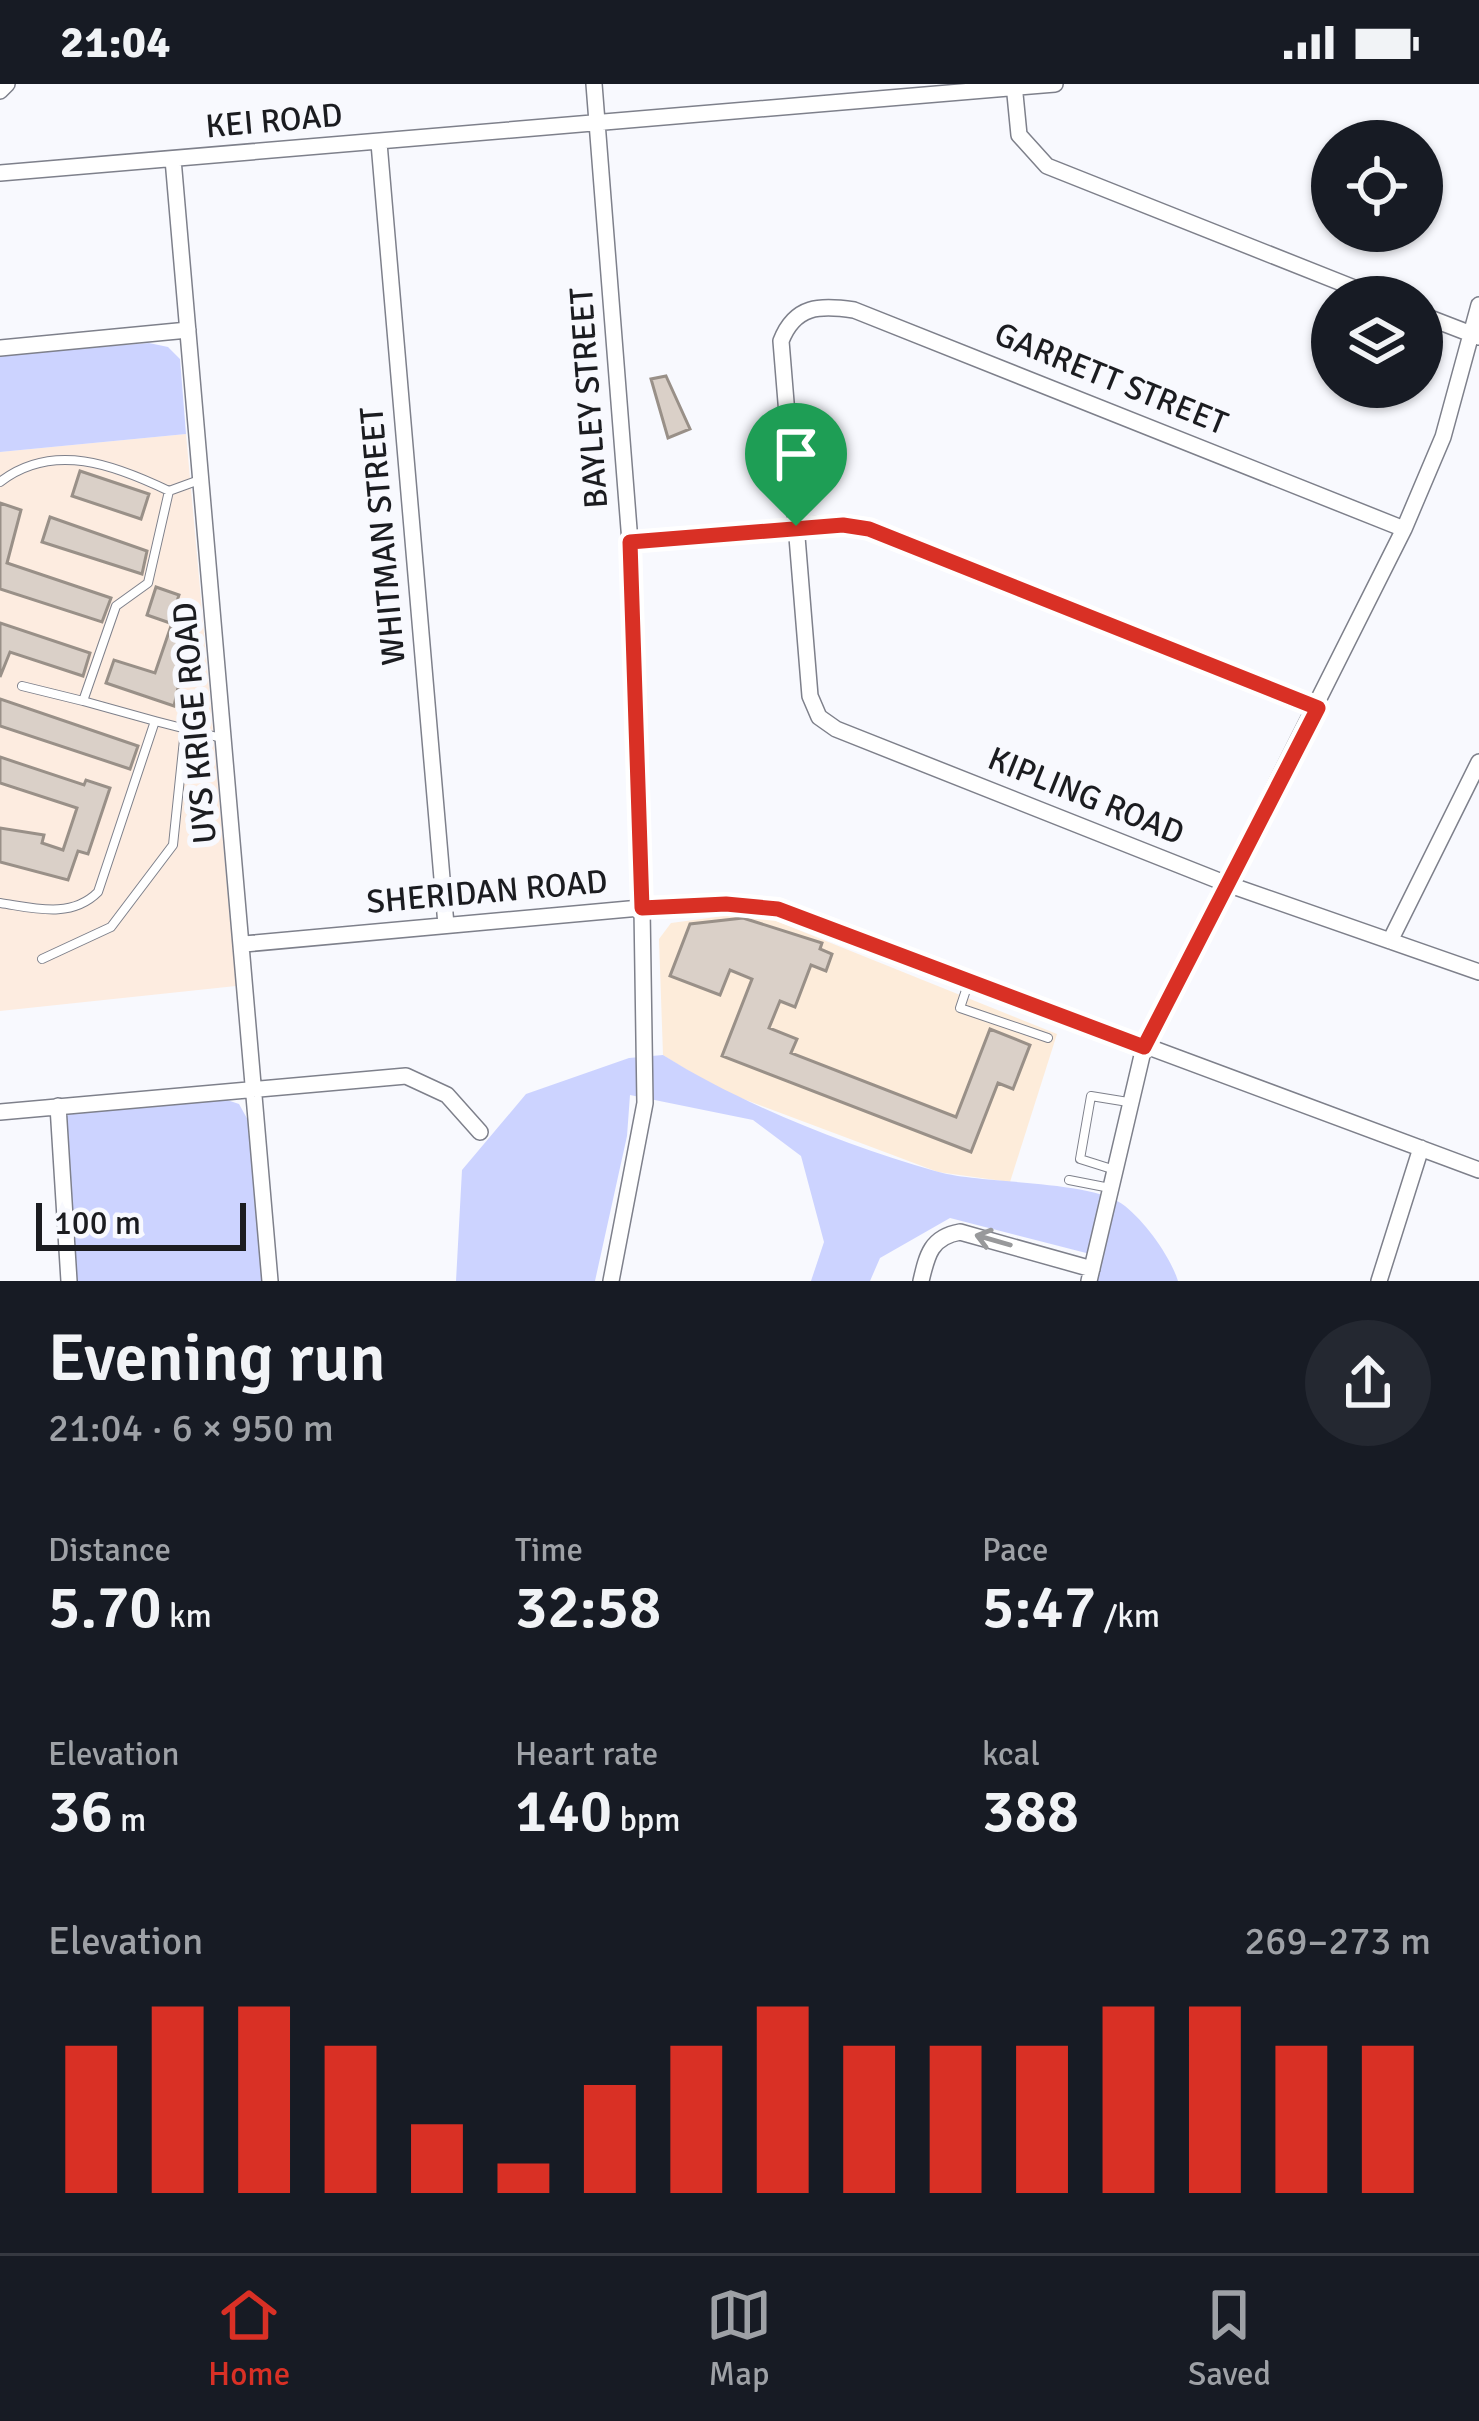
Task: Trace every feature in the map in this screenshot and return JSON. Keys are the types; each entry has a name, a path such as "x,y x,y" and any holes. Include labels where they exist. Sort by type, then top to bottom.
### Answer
{"street":[{"path":"0,91 7,84"},
{"name":"BAYLEY STREET","path":"594,84 630,542 645,1103 611,1281"},
{"name":"KEI ROAD","path":"0,173 1055,84"},
{"path":"1014,86 1019,135 1047,166 1324,276"},
{"name":"WHITMAN STREET","path":"379,142 446,925"},
{"name":"UYS KRIGE ROAD","path":"173,159 270,1281"},
{"path":"921,1281 929,1250 960,1232 1090,1275 1144,1047 1404,529 1443,437 1476,336 1479,305"},
{"name":"GARRETT STREET","path":"796,526 780,351 793,318 813,307 854,310 1404,529"},
{"path":"1443,323 1476,336"},
{"path":"0,349 188,330"},
{"path":"630,542 796,526 869,529 1318,708"},
{"name":"KIPLING ROAD","path":"796,526 814,710 836,729 1227,884 1479,972"},
{"path":"1390,941 1479,762"},
{"name":"SHERIDAN ROAD","path":"244,944 642,908 726,904 778,909 1479,1170"},
{"path":"0,1112 419,1078 462,1108 480,1132"},
{"path":"58,1106 69,1281"},
{"path":"1379,1281 1421,1148"}],"lane":[{"path":"0,482 47,459 74,458 169,491 203,479"},
{"path":"83,701 116,606 148,583 169,491"},
{"path":"22,686 226,739"},
{"path":"0,903 58,911 85,904 98,892 155,722"},
{"path":"42,959 111,927 173,845 185,730"},
{"path":"969,980 960,1009 1048,1038"},
{"path":"1115,1170 1082,1160 1078,1149 1090,1097 1128,1102"},
{"path":"1069,1180 1112,1188"}],"shaded area":[{"path":"149,343 168,347 180,359 186,434 0,452 0,355"},
{"path":"186,434 236,986 0,1011 0,452"},
{"path":"754,912 1057,1034 1010,1182 938,1172 717,1089 663,1055 659,939 671,923"},
{"path":"663,1055 760,1106 901,1161 955,1175 1109,1197 1149,1231 1178,1281 1089,1281 1094,1255 950,1218 880,1258 870,1281 811,1281 824,1242 801,1156 753,1120 630,1095 627,1136 595,1281 456,1281 462,1170 526,1094 629,1058"},
{"path":"227,1100 239,1104 249,1122 262,1281 71,1281 66,1116 77,1109"}],"building":[{"path":"666,376 690,429 668,438 651,379"},
{"path":"80,471 149,494 141,519 72,496"},
{"path":"0,503 21,510 7,563 111,598 102,622 0,589"},
{"path":"50,517 147,551 142,574 42,542"},
{"path":"156,587 179,595 170,623 147,615"},
{"path":"0,623 90,653 83,676 10,652 0,677"},
{"path":"171,626 190,633 174,706 106,683 114,660 155,673"},
{"path":"0,699 138,746 130,769 0,726"},
{"path":"0,757 84,785 86,780 110,788 88,854 78,851 68,880 0,862 0,828 44,835 42,843 63,850 77,808 0,783"},
{"path":"743,918 822,943 820,949 832,954 826,971 811,965 795,1007 780,1001 769,1028 797,1039 791,1053 956,1117 990,1029 1030,1045 1013,1089 998,1083 971,1152 722,1056 752,979 730,970 720,995 670,976 690,924"}],"route":[{"path":"796,526 869,529 1318,708 1144,1047 778,909 726,904 642,908 630,542 796,526"}]}
